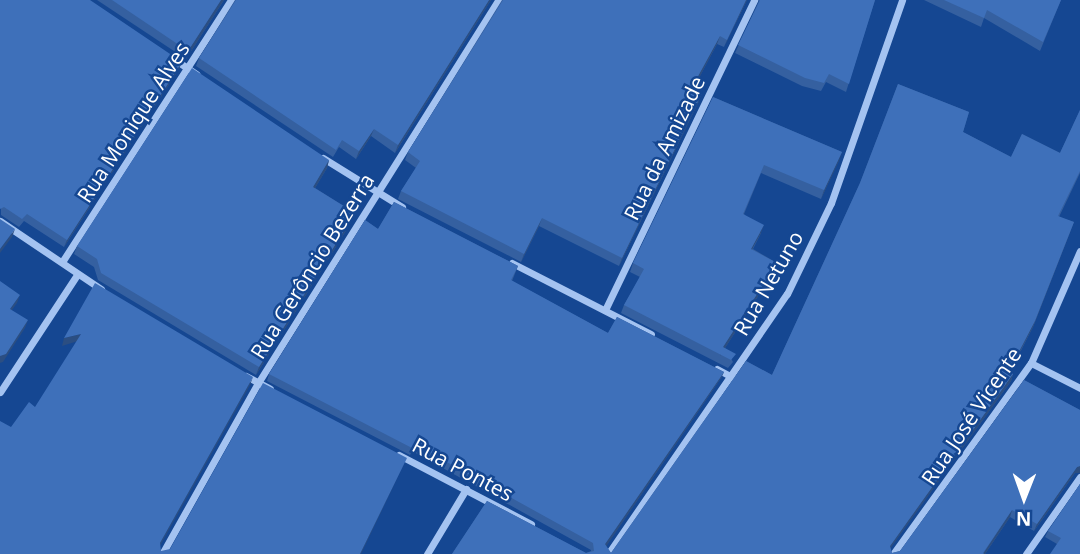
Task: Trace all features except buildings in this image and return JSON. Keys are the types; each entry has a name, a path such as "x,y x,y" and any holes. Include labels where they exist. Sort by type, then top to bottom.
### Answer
{"street":[{"name":"Rua Monique Alves","path":"62,262 189,69 231,0"},
{"name":"Rua Gerôncio Bezerra","path":"162,554 258,383 499,0"},
{"name":"Rua da Amizade","path":"605,310 754,0"},
{"name":"Rua Netuno","path":"608,554 787,294 831,203 902,0"},
{"path":"166,53 200,76"},
{"path":"311,150 378,195 414,213"},
{"path":"0,221 77,275 111,295"},
{"name":"Rua José Vicente","path":"894,554 1031,363 1080,251"},
{"path":"498,256 663,341"},
{"path":"0,392 77,275"},
{"path":"1031,363 1080,388"},
{"path":"709,365 732,377"},
{"path":"235,370 282,396"},
{"name":"Rua Pontes","path":"393,452 538,528"},
{"path":"1026,554 1080,477"},
{"path":"427,554 466,489"}]}
